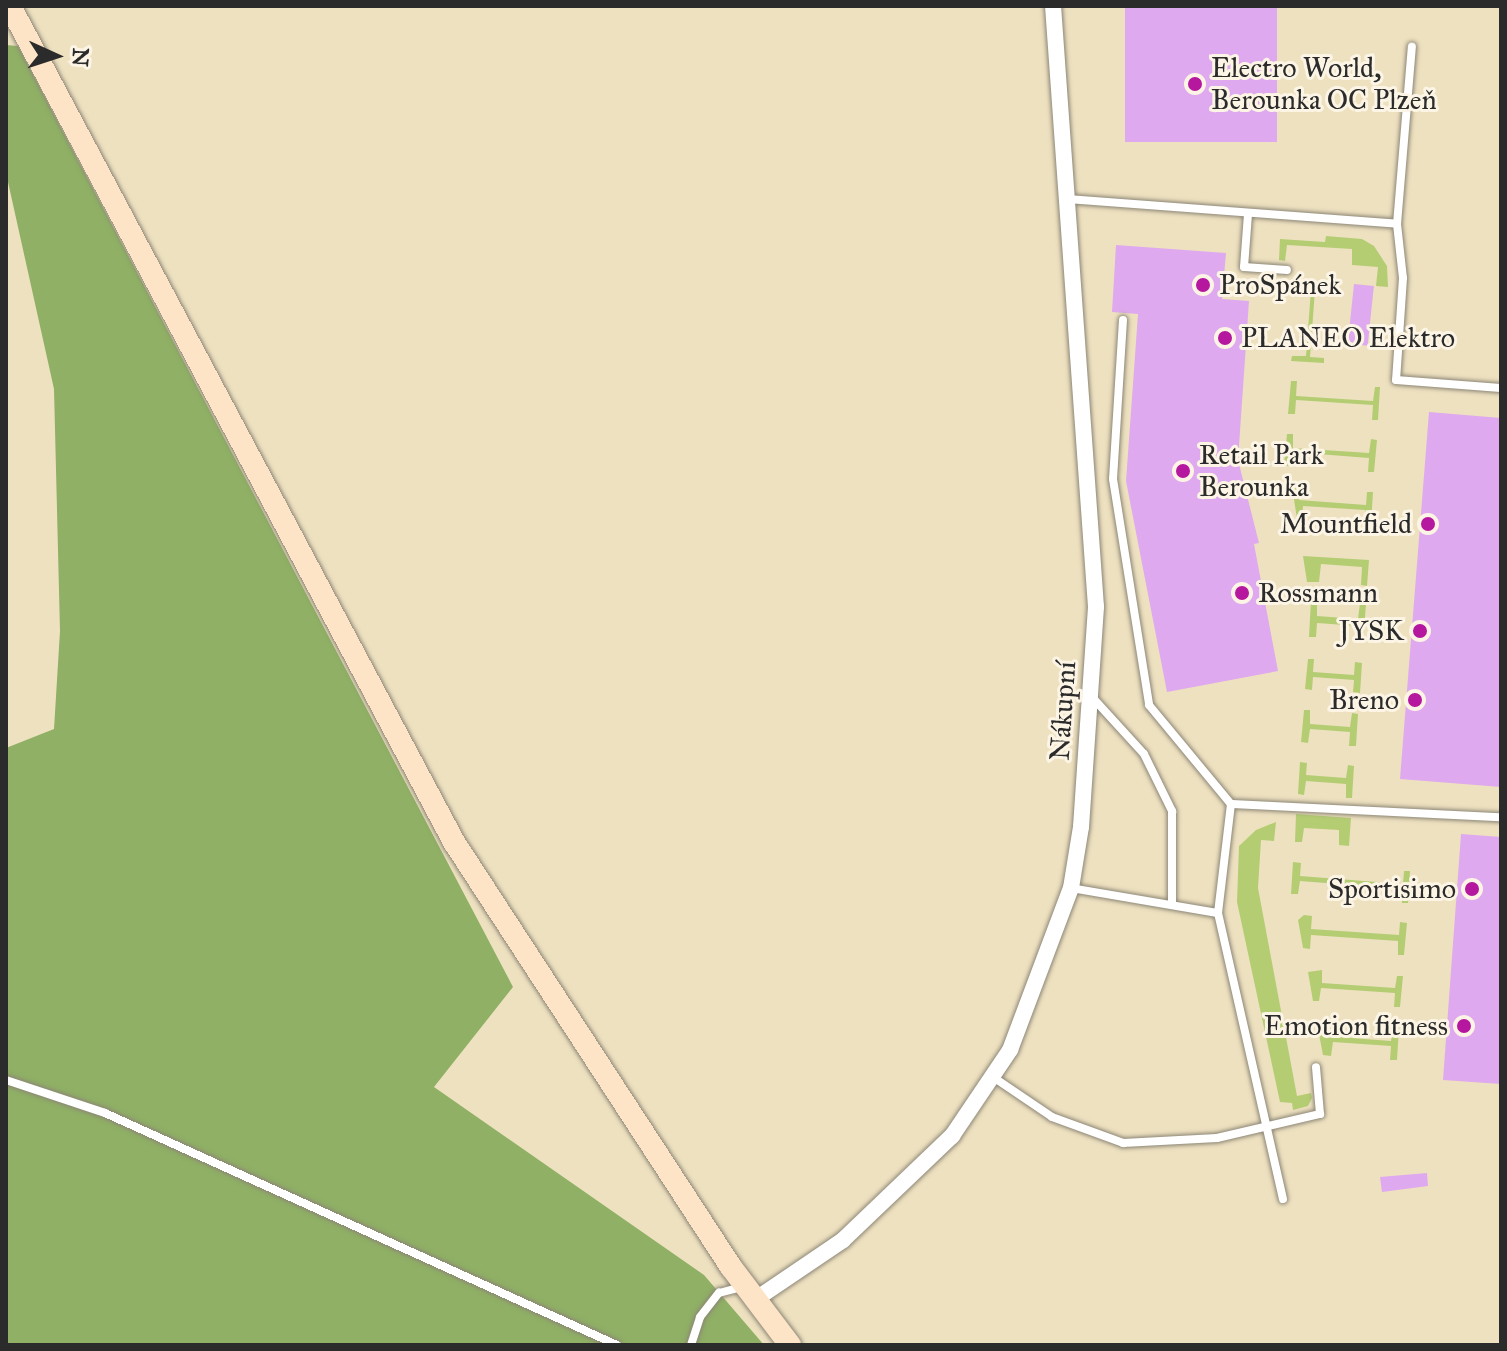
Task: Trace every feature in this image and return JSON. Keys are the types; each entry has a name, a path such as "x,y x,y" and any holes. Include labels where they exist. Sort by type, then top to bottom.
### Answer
{"street":[{"path":"10,6 454,842 751,1292 790,1345"},
{"name":"Nákupní","path":"751,1292 843,1240 952,1136 1010,1050 1071,888 1081,827 1096,607 1053,6"}],"lane":[{"path":"1412,47 1397,224 1403,278 1396,380 1501,388"},
{"path":"1068,199 1397,224"},
{"path":"1248,214 1244,267 1287,270"},
{"path":"1123,320 1113,479 1149,705 1231,804 1218,913 1283,1199"},
{"path":"1090,694 1144,754 1172,811 1172,902"},
{"path":"1231,804 1501,817"},
{"path":"1071,888 1172,902 1218,913"},
{"path":"993,1077 1052,1117 1123,1143 1217,1138 1320,1114 1316,1067"},
{"path":"6,1080 105,1113 617,1345"},
{"path":"691,1345 700,1317 719,1293 751,1292"}],"green space":[{"path":"6,45 18,46 513,987 434,1087 704,1275 764,1345 6,1345 6,748 54,729 60,631 54,389 6,173"},
{"path":"1326,236 1362,239 1374,246 1387,266 1388,287 1376,286 1378,267 1352,265 1352,249 1287,245 1285,261 1279,260 1280,239 1325,242"},
{"path":"1297,282 1329,284 1329,290 1315,290 1310,357 1324,358 1324,363 1291,361 1292,356 1306,356 1311,290 1296,288"},
{"path":"1291,381 1297,381 1296,396 1373,401 1375,387 1380,387 1378,420 1372,420 1373,405 1296,400 1295,414 1288,414"},
{"path":"1287,434 1293,434 1293,448 1369,453 1371,439 1377,440 1374,472 1368,472 1369,458 1292,452 1291,466 1284,466"},
{"path":"1292,486 1300,487 1299,500 1366,505 1367,492 1373,492 1371,524 1365,523 1365,510 1303,506 1302,519 1297,519"},
{"path":"1303,556 1369,560 1367,586 1361,585 1362,567 1321,564 1319,582 1307,582"},
{"path":"1311,600 1317,600 1317,616 1358,619 1360,603 1366,604 1363,641 1357,641 1358,626 1317,623 1316,637 1309,637"},
{"path":"1308,659 1314,659 1313,672 1354,675 1355,662 1362,663 1360,693 1353,692 1354,680 1313,677 1312,690 1305,689"},
{"path":"1304,710 1310,710 1310,724 1350,727 1352,713 1358,714 1356,746 1349,746 1350,732 1310,729 1308,743 1301,742"},
{"path":"1300,762 1307,763 1306,775 1346,778 1348,765 1354,766 1352,798 1346,798 1346,784 1306,781 1304,795 1298,794"},
{"path":"1296,814 1351,818 1349,846 1339,845 1339,830 1304,828 1302,842 1295,842"},
{"path":"1276,822 1274,841 1261,840 1258,888 1297,1096 1311,1093 1312,1098 1308,1106 1293,1110 1292,1103 1280,1102 1237,902 1239,846 1256,830"},
{"path":"1293,862 1301,863 1300,876 1403,884 1404,871 1410,871 1408,903 1402,903 1402,889 1300,881 1298,894 1291,894"},
{"path":"1304,915 1312,916 1311,929 1399,935 1400,922 1407,923 1404,955 1398,955 1398,941 1311,935 1310,949 1303,948 1298,920"},
{"path":"1322,970 1322,983 1395,988 1397,976 1403,976 1400,1007 1394,1007 1395,993 1321,988 1319,1001 1313,1001 1308,972"},
{"path":"1325,1022 1325,1036 1391,1041 1393,1027 1399,1027 1397,1060 1390,1060 1391,1046 1333,1042 1331,1056 1323,1055 1318,1029"}],"building":[{"name":"Electro World, Berounka OC Plzeň","path":"1125,6 1277,6 1277,142 1125,142"},
{"name":"Retail Park Berounka","path":"1116,245 1226,253 1222,299 1249,301 1238,460 1259,543 1254,544 1278,671 1167,692 1126,481 1138,314 1112,312"},
{"path":"1354,284 1374,286 1368,346 1348,344"},
{"path":"1429,412 1501,418 1501,787 1400,779"},
{"path":"1461,834 1501,837 1501,1084 1443,1080"},
{"path":"1427,1173 1428,1186 1382,1192 1380,1177"}],"place":[{"name":"Electro World, Berounka OC Plzeň","path":"1195,84"},
{"name":"ProSpánek","path":"1203,285"},
{"name":"PLANEO Elektro","path":"1225,338"},
{"name":"Retail Park Berounka","path":"1183,471"},
{"name":"Mountfield","path":"1428,524"},
{"name":"Rossmann","path":"1242,593"},
{"name":"JYSK","path":"1420,631"},
{"name":"Breno","path":"1415,700"},
{"name":"Sportisimo","path":"1472,889"},
{"name":"Emotion fitness","path":"1464,1026"}]}
